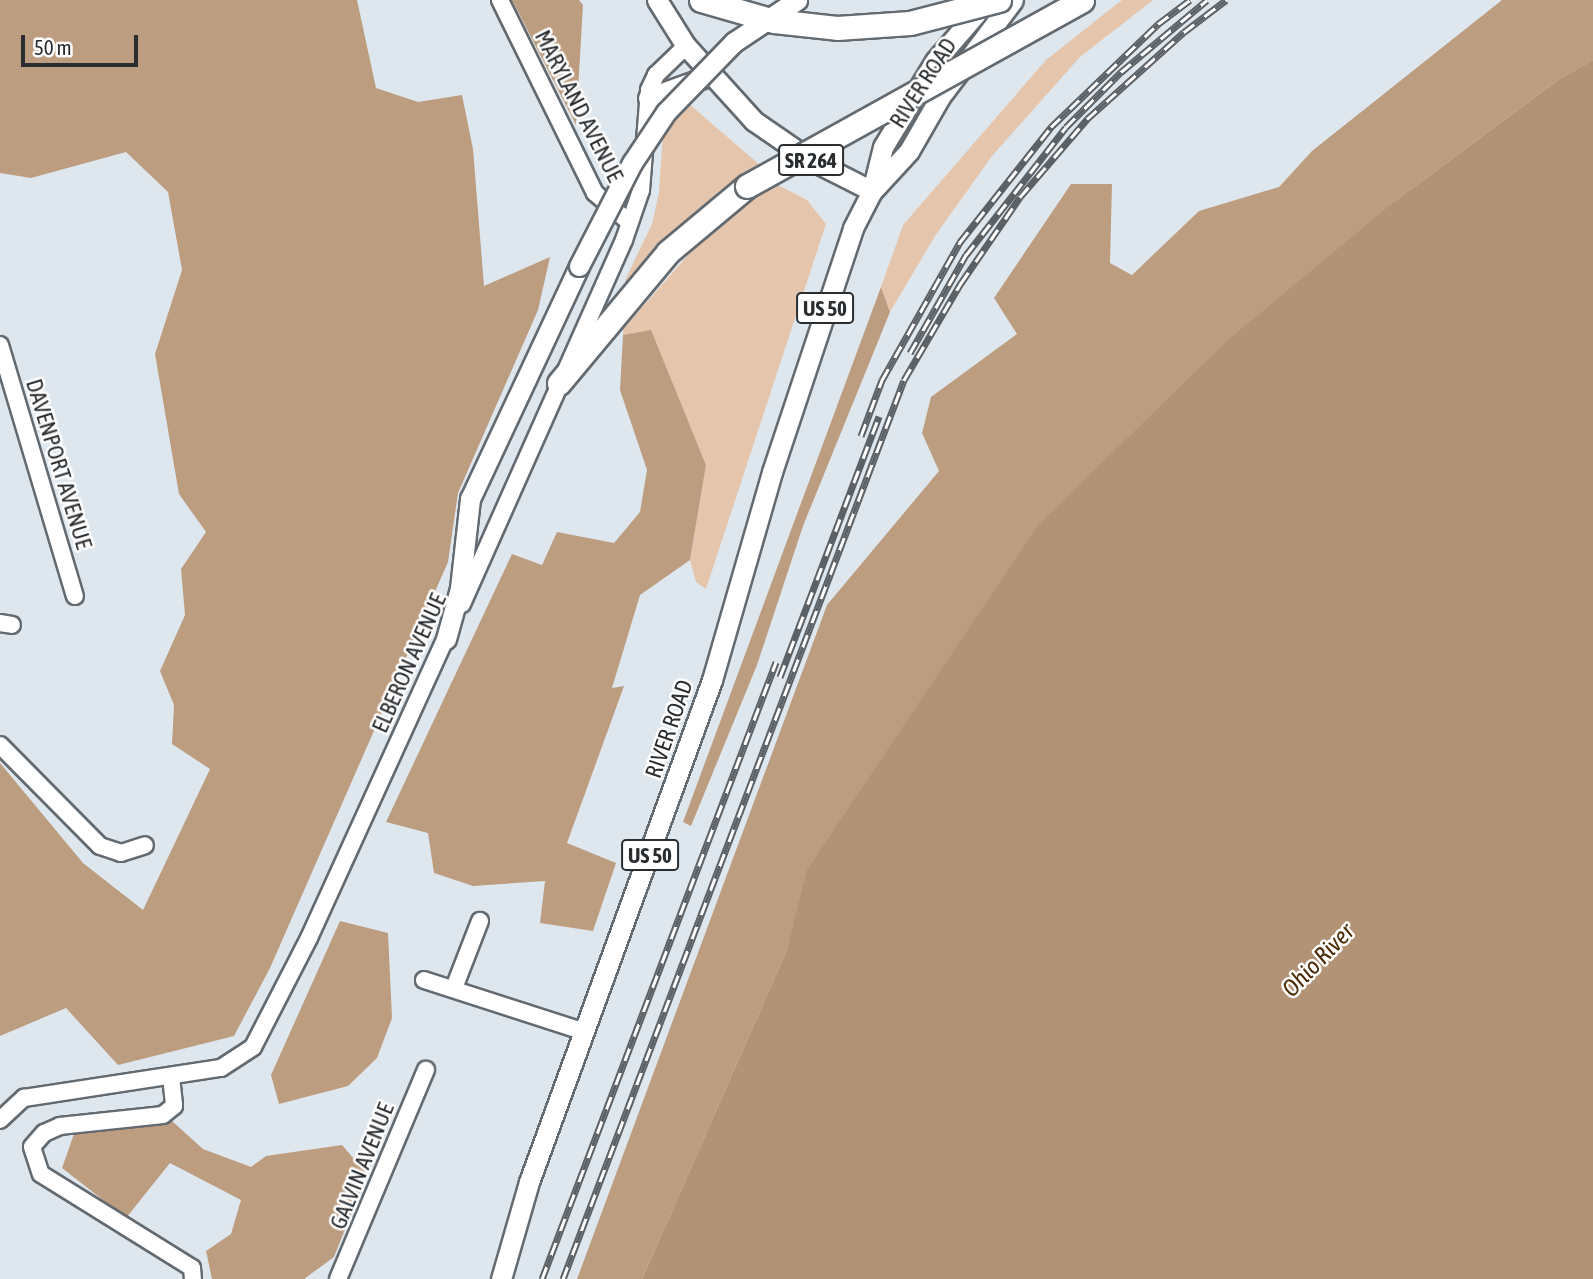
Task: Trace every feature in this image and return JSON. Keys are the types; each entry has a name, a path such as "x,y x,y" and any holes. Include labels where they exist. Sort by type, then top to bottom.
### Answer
{"highway":[{"path":"701,0 774,21 837,28 910,23 999,0"},
{"path":"559,383 668,252 747,186 1082,0"}],"main road":[{"name":"SR 264","path":"657,0 686,46 711,76 771,134 872,191"},
{"path":"446,639 460,588 470,499 579,266 632,163 666,113 734,41 797,0"},
{"name":"RIVER ROAD","path":"502,1279 530,1182 692,739 825,307 853,228 872,191 883,147 935,61 987,0"},
{"name":"RIVER ROAD","path":"872,191 909,150 940,97 1013,0"},
{"path":"648,98 711,76"}],"street":[{"name":"MARYLAND AVENUE","path":"500,0 595,193 629,222"},
{"name":"ELBERON AVENUE","path":"2,1112 24,1098 171,1076 235,1062 262,1034 446,639 629,222 643,173 648,98 656,75 686,46"},
{"name":"DAVENPORT AVENUE","path":"0,345 75,596"},
{"path":"0,745 100,846 121,853 145,845"},
{"path":"454,988 480,921"},
{"path":"424,980 585,1032"},
{"name":"GALVIN AVENUE","path":"338,1279 426,1070"},
{"path":"171,1076 174,1107 163,1115 60,1126 44,1133 32,1147 41,1174 192,1274"}],"shaded area":[{"path":"0,0 357,0 376,88 418,102 462,95 473,149 484,286 550,257 538,310 458,493 448,562 270,968 234,1036 118,1065 66,1008 0,1036 0,763 83,863 143,910 210,769 172,744 174,705 160,671 185,615 181,569 206,532 179,494 155,354 182,270 168,192 126,152 31,178 0,173"},
{"path":"512,0 579,0 583,5 576,125"},
{"path":"1122,0 1153,0 1080,57 992,156 935,236 890,312 881,287 903,225 1046,60"},
{"path":"1502,0 1593,0 1593,60 1561,78 1395,201 909,722 808,870 786,952 642,1279 577,1279 827,605 939,471 922,433 931,397 1017,334 994,298 1071,184 1112,184 1110,263 1132,275 1199,211 1279,187 1312,151"},
{"path":"689,104 760,165 719,191 630,284 625,280 652,224 659,192 663,134"},
{"path":"776,184 807,200 826,224 706,589 696,582 690,560 706,465 651,331 623,335 623,329 710,230"},
{"path":"881,287 890,312 803,526 757,665 691,826 683,822"},
{"path":"651,330 706,465 690,560 640,595 612,688 624,686 567,843 616,863 593,931 540,923 545,881 473,886 434,873 428,833 386,822 512,554 542,565 557,532 614,543 640,512 647,470 620,390 623,335"},
{"path":"340,921 388,933 392,1018 377,1058 348,1086 279,1104 271,1075"},
{"path":"172,1121 203,1149 251,1167 266,1156 342,1145 367,1174 334,1257 304,1279 212,1279 206,1251 231,1234 241,1200 170,1163 126,1218 62,1168 74,1134"}],"water":[{"name":"Ohio River","path":"1593,60 1593,1279 642,1279 786,952 807,870 1038,525 1228,340 1395,201 1561,78"}],"railway":[{"path":"861,436 882,380 960,242 1051,127 1158,24 1190,0"},
{"path":"910,353 966,255 1066,127 1121,72 1207,0"},
{"path":"563,1279 904,380 961,283 1020,197 1087,119 1184,32 1226,0"},
{"path":"780,677 879,416"},
{"path":"542,1279 776,662"}]}
